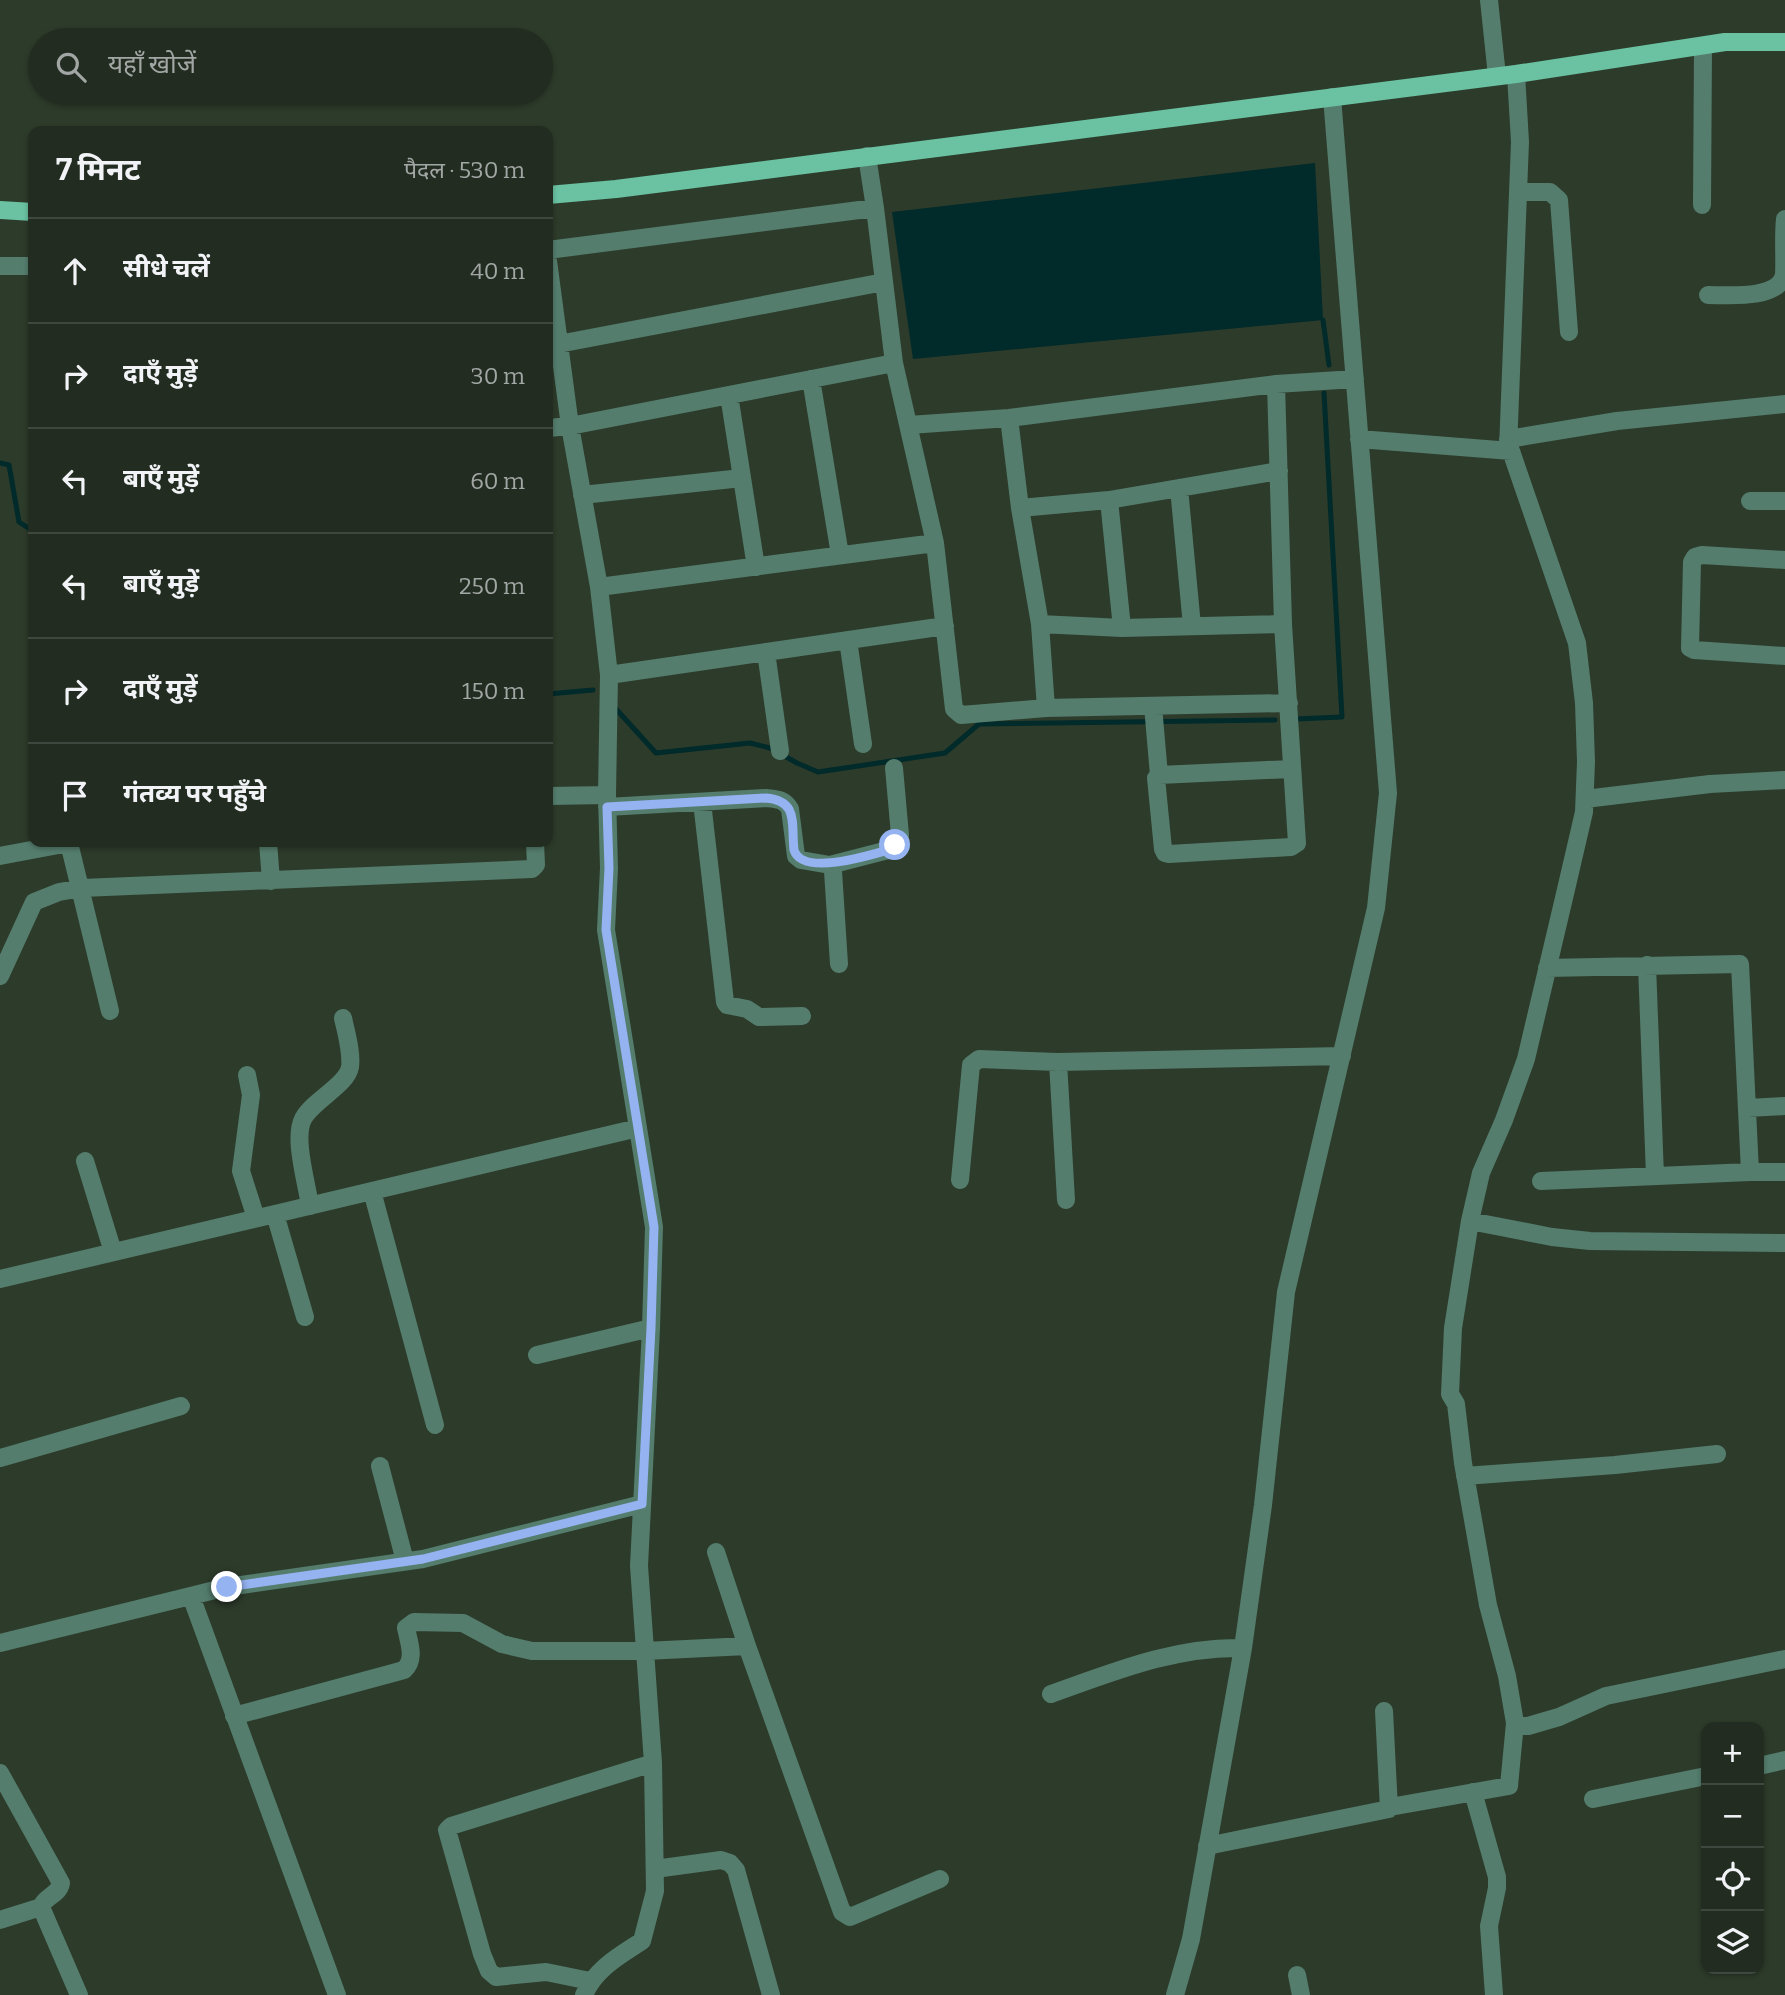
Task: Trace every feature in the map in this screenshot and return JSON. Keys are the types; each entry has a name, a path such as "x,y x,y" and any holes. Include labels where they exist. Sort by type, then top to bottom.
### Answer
{"main road":[{"path":"553,195 616,189 1516,74 1725,42 1785,42"},
{"path":"0,210 28,212"}],"street":[{"path":"1489,0 1497,76"},
{"path":"1702,205 1703,46"},
{"path":"1207,1846 1385,1811 1390,1807 1509,1786 1515,1723 1507,1675 1488,1605 1465,1476 1456,1404 1450,1394 1453,1328 1470,1221 1481,1173 1526,1059 1585,799 1584,703 1577,643 1516,460 1508,444 1520,142 1516,74"},
{"path":"1175,1995 1191,1939 1243,1648 1264,1506 1286,1292 1376,908 1388,793 1332,97"},
{"path":"867,156 894,363 935,543 954,709 957,713 961,715 1046,708 1154,717 1289,703"},
{"path":"1518,192 1550,192 1559,200 1569,332"},
{"path":"553,249 875,208"},
{"path":"1708,295 1765,293 1778,285 1784,276 1785,219"},
{"path":"0,267 28,267"},
{"path":"653,1763 451,1826 447,1830 478,1941 489,1971 496,1977 546,1972 587,1988 607,1964 642,1941 655,1891 653,1763 639,1566 654,1227 606,930 609,868 609,675 599,587 554,346 884,282"},
{"path":"553,428 894,363"},
{"path":"811,379 840,555"},
{"path":"909,425 1009,418 1276,384 1355,379"},
{"path":"1154,717 1159,775 1156,778 1163,849 1169,854 1290,847 1297,843 1283,624 1276,384"},
{"path":"729,395 755,567"},
{"path":"1359,439 1508,444 1617,421 1785,404"},
{"path":"1009,418 1020,508 1040,624 1046,708"},
{"path":"1020,508 1109,500 1279,471"},
{"path":"582,495 742,478"},
{"path":"1179,488 1192,626"},
{"path":"1109,500 1122,628"},
{"path":"1750,501 1785,501"},
{"path":"599,587 935,543"},
{"path":"1785,560 1702,555 1695,557 1692,562 1690,648 1785,656"},
{"path":"1040,624 1122,628 1283,624"},
{"path":"609,675 945,626"},
{"path":"848,640 863,744"},
{"path":"766,652 780,751"},
{"path":"553,796 607,801 702,802 766,798 786,802 790,809 796,856 801,860 830,865 888,850 895,845 900,835 894,768"},
{"path":"1159,775 1291,769"},
{"path":"1585,799 1710,784 1785,780"},
{"path":"702,802 725,1002 727,1005 747,1009 760,1017 802,1016"},
{"path":"0,856 48,847"},
{"path":"70,847 110,1011"},
{"path":"268,847 271,881"},
{"path":"0,976 34,902 59,892 82,888 532,869 536,865 535,847"},
{"path":"830,865 833,871 839,964"},
{"path":"1547,968 1740,964 1750,1172"},
{"path":"1647,965 1655,1177"},
{"path":"310,1206 299,1133 303,1118 347,1075 350,1067 343,1018"},
{"path":"960,1180 971,1065 979,1059 1058,1062 1342,1056"},
{"path":"1058,1062 1066,1200"},
{"path":"247,1075 251,1095 241,1171 256,1219"},
{"path":"1748,1108 1785,1106"},
{"path":"0,1279 638,1128"},
{"path":"85,1161 113,1252"},
{"path":"1541,1181 1785,1172"},
{"path":"372,1191 435,1426"},
{"path":"275,1214 305,1317"},
{"path":"1470,1221 1552,1237 1590,1241 1785,1243"},
{"path":"537,1355 651,1328"},
{"path":"0,1458 181,1406"},
{"path":"1465,1476 1717,1454"},
{"path":"380,1466 405,1561"},
{"path":"0,1643 227,1587 436,1556 642,1504"},
{"path":"716,1552 842,1912 850,1917 940,1879"},
{"path":"191,1596 337,1995"},
{"path":"234,1716 408,1668 412,1659 407,1628 414,1622 463,1623 502,1644 531,1651 645,1651 747,1646"},
{"path":"1051,1693 1186,1651 1214,1647 1243,1648"},
{"path":"1515,1723 1518,1726 1528,1726 1559,1717 1606,1696 1785,1659"},
{"path":"1384,1711 1390,1807"},
{"path":"1764,1765 1785,1760"},
{"path":"0,1773 61,1883 59,1889 42,1903 41,1907 0,1920"},
{"path":"1593,1799 1701,1777"},
{"path":"1473,1792 1497,1877 1489,1926 1494,1995"},
{"path":"655,1869 721,1860 730,1863 736,1870 771,1995"},
{"path":"41,1907 79,1995"},
{"path":"1297,1975 1301,1995"}],"water":[{"path":"1315,163 1323,320 913,359 892,212"}],"waterway":[{"path":"1323,320 1329,365"},
{"path":"1296,719 1342,717 1324,393"},
{"path":"0,463 9,465 19,522 28,528"},
{"path":"553,694 593,690"},
{"path":"616,709 656,753 750,743 770,748 818,772 945,753 979,724 1275,720"}],"route":[{"path":"227,1587 423,1559 642,1504 654,1227 606,930 609,868 607,807 779,799 786,802 790,809 794,850 801,860 830,865 872,855 895,845"}]}
